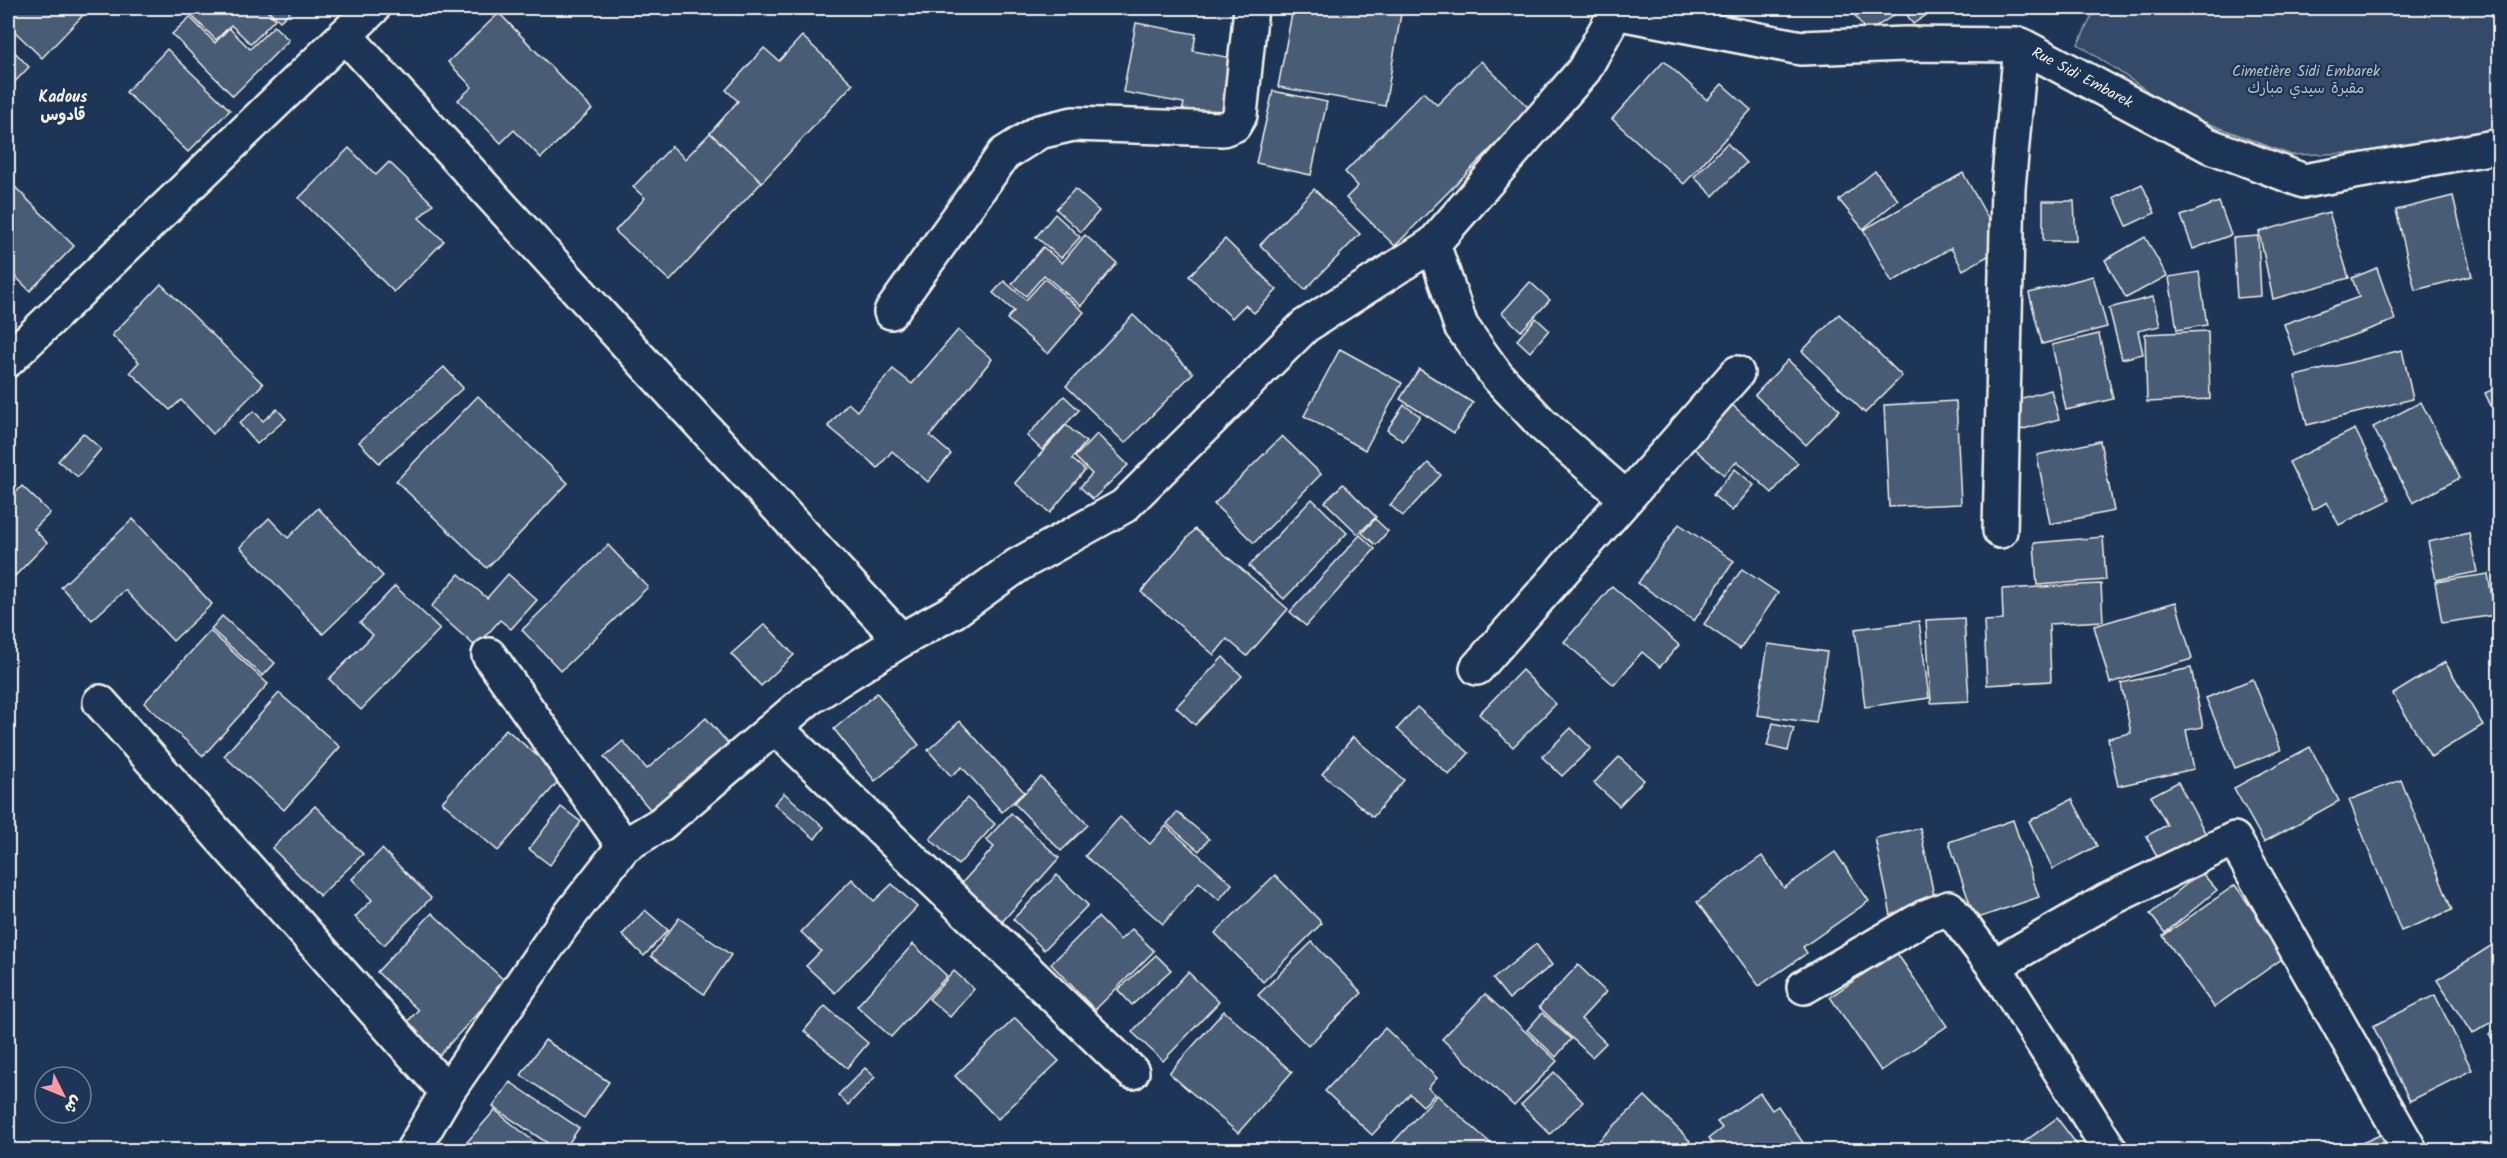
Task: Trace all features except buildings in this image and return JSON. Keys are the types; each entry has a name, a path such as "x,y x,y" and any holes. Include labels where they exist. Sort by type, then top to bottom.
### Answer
{"street":[{"path":"8,360 373,8"},
{"path":"891,312 1005,154 1039,132 1073,124 1223,129 1234,125 1240,115 1251,8"},
{"path":"413,1150 447,1092 563,924 624,846 661,824 808,699 901,640 954,611 1018,565 1124,506 1305,326 1433,244 1584,70 1616,10"},
{"name":"Rue Sidi Embarek","path":"1616,10 1800,48 1905,44 2021,45 2208,145 2304,181 2499,146"},
{"path":"345,36 901,640"},
{"path":"2000,531 2008,188 2021,45"},
{"path":"1433,244 1461,326 1497,376 1543,425 1626,498"},
{"path":"1477,668 1737,374"},
{"path":"489,655 624,846"},
{"path":"100,702 447,1092"},
{"path":"776,728 1132,1072"},
{"path":"1994,966 2108,900 2234,839 2410,1150"},
{"path":"1804,987 1925,917 1949,909 1994,966 2110,1150"}],"green space":[{"name":"Cimetière Sidi Embarek مقبرة سيدي مبارك","path":"2096,8 2499,8 2499,129 2386,152 2291,155 2179,112 2078,44"}],"district":[{"name":"Kadous قادوس","path":"63,106"}]}
